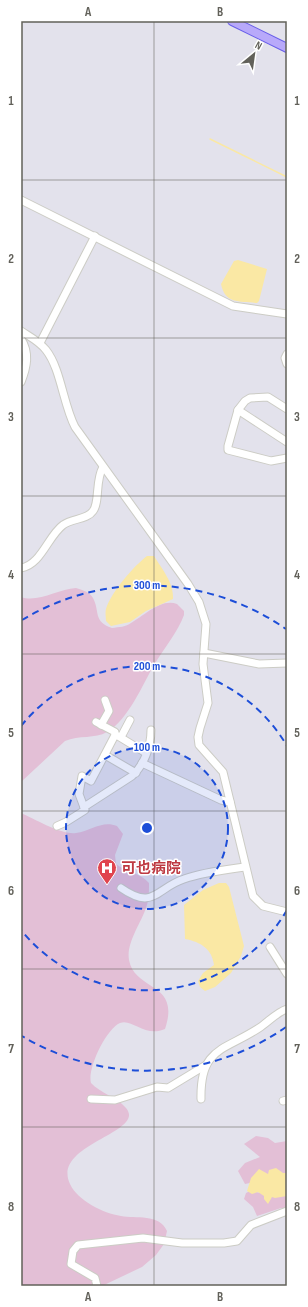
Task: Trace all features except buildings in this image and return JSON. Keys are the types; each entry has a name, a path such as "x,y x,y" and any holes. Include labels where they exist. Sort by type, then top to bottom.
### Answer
{"main road":[{"path":"232,21 287,46"}],"street":[{"path":"21,200 96,236 233,306 287,314"},
{"path":"40,343 96,236"},
{"path":"21,331 40,343 46,350 57,372 67,411 75,427 188,584 199,602 206,624 203,664 208,703 198,738 199,745 203,751 220,766 223,772 253,896 256,901 263,906 287,912"},
{"path":"21,339 27,350 28,357 21,382"},
{"path":"287,354 285,358 287,364"},
{"path":"287,409 268,397 245,401 238,410 228,450 271,461 287,458"},
{"path":"238,410 287,442"},
{"path":"21,568 31,564 63,525 76,518 85,518 93,512 96,507 98,480 103,467"},
{"path":"204,653 259,664 287,663"},
{"path":"105,700 109,711 98,723 115,732 118,736 146,753"},
{"path":"57,826 85,810 79,794 82,776 91,781 104,755 130,720"},
{"path":"84,807 136,773 146,753 151,738 151,730"},
{"path":"104,755 136,773"},
{"path":"142,763 221,800 230,802"},
{"path":"121,888 137,898 148,898 156,896 182,879 207,872 245,867"},
{"path":"270,947 287,974"},
{"path":"202,1098 202,1083 208,1060 219,1050 258,1029 287,1009"},
{"path":"91,1099 115,1100 157,1087 168,1088 206,1065"},
{"path":"97,1286 95,1278 74,1268 71,1264 72,1251 78,1245 143,1238 182,1243 224,1243 237,1241 251,1225 287,1212"}],"shaded area":[{"path":"238,260 267,269 259,301 257,303 234,300 229,298 223,290 221,284 234,261"},
{"path":"147,556 154,556 164,571 172,587 173,599 146,611 130,622 111,626 106,621 106,610 109,602 124,580"},
{"path":"76,588 92,596 99,619 106,626 112,628 127,625 165,603 177,604 184,611 184,615 178,628 122,719 107,732 102,734 65,741 21,782 21,597 41,597"},
{"path":"21,813 48,826 70,833 81,832 106,824 117,826 123,834 115,855 116,864 142,877 149,883 147,905 134,933 130,947 129,960 133,970 139,978 155,988 167,1002 168,1014 165,1029 158,1031 145,1030 125,1022 120,1023 109,1033 95,1059 92,1069 91,1083 99,1090 122,1104 126,1108 129,1117 123,1125 85,1149 74,1159 68,1170 70,1184 85,1201 99,1209 114,1214 159,1221 167,1231 164,1244 156,1255 142,1267 102,1286 21,1286"},
{"path":"219,883 226,883 229,887 244,946 241,956 231,973 215,987 205,991 200,987 198,981 203,973 214,965 213,959 205,947 201,944 185,939 184,905 203,890"},
{"path":"256,1136 268,1138 275,1143 287,1141 287,1175 245,1184 238,1171 245,1163 260,1157 244,1144"},
{"path":"276,1168 283,1173 287,1173 287,1196 272,1197 268,1204 264,1199 264,1196 258,1192 252,1194 247,1191 251,1178 259,1169 268,1174 269,1170"},
{"path":"250,1191 272,1195 287,1194 287,1208 281,1208 257,1216 253,1207 244,1199 246,1193"}],"waterway":[{"path":"210,139 287,177"}],"place":[{"name":"可也病院","path":"107,885"}]}
